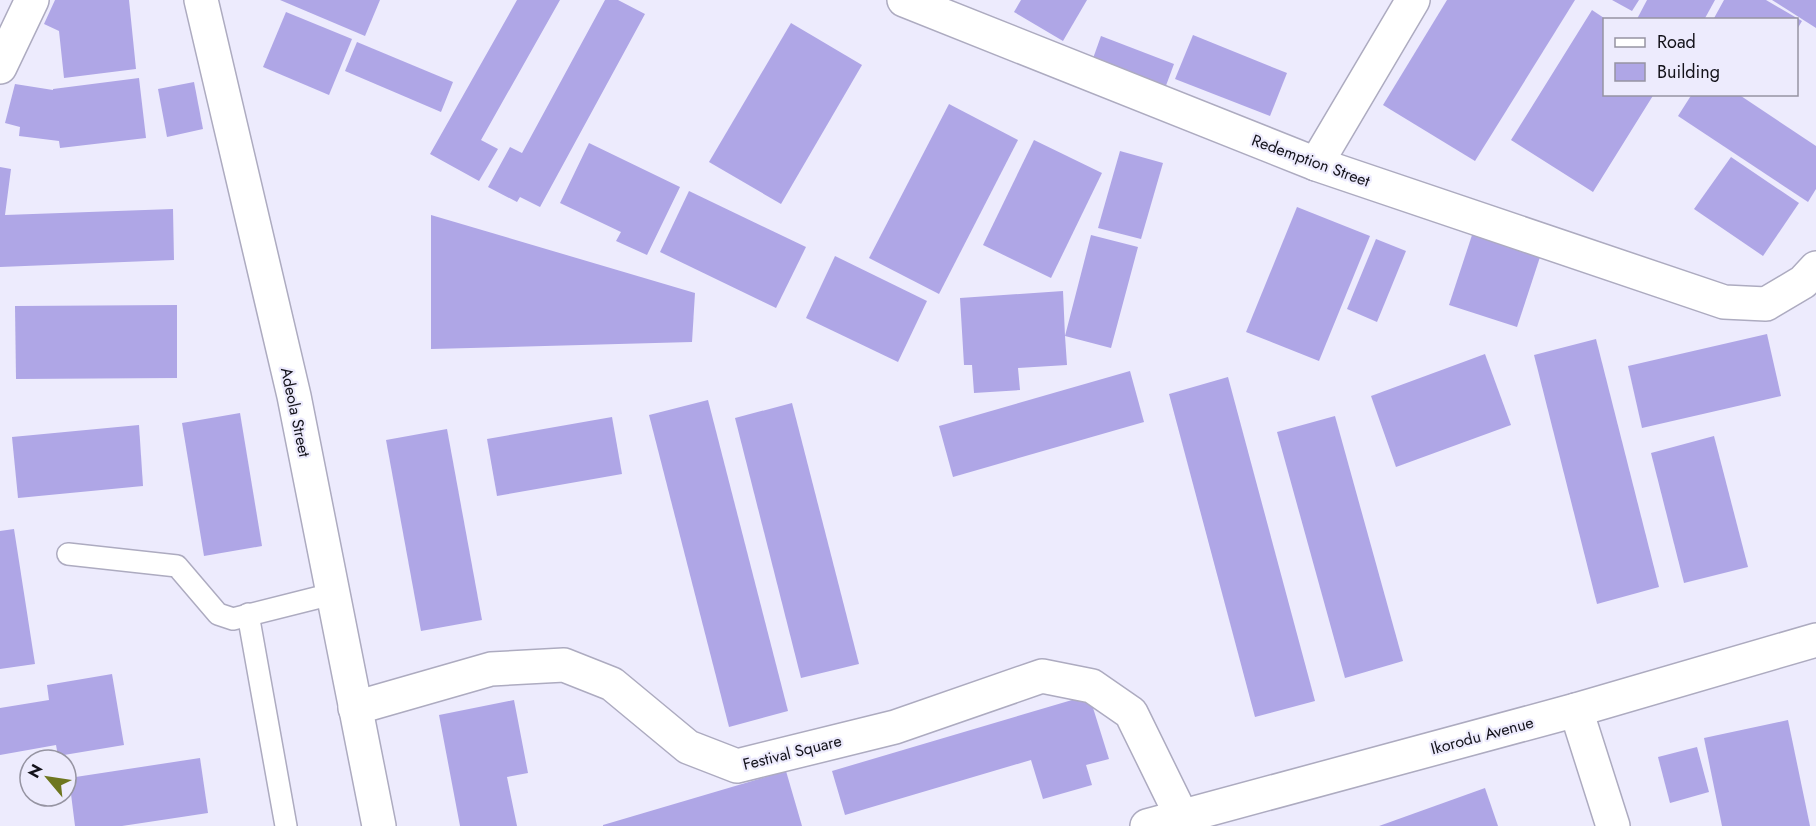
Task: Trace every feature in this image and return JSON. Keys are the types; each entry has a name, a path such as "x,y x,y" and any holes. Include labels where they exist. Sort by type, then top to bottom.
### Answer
{"street":[{"path":"0,67 32,0"},
{"name":"Adeola Street","path":"201,0 294,396 379,826"},
{"name":"Redemption Street","path":"904,0 1316,164 1724,302 1766,304 1803,282 1816,268"},
{"path":"1316,164 1413,0"},
{"name":"Ikorodu Avenue","path":"1147,826 1576,710 1816,640"},
{"name":"Festival Square","path":"355,708 491,669 564,665 612,684 687,747 738,766 895,726 1042,676 1092,686 1131,713 1182,817"},
{"path":"1576,710 1613,826"}],"lane":[{"path":"68,554 177,566 218,614 233,619 332,594"},
{"path":"248,614 286,826"}],"building":[{"path":"55,0 129,0 136,69 64,78 59,31 44,24"},
{"path":"280,0 380,0 365,36"},
{"path":"517,0 560,0 481,140 498,149 479,181 430,154"},
{"path":"605,0 618,0 645,14 540,207 520,197 517,202 488,187 510,147 522,153"},
{"path":"1021,0 1087,0 1063,41 1014,12"},
{"path":"1447,0 1575,0 1475,161 1383,105"},
{"path":"1612,0 1639,0 1632,11"},
{"path":"1647,0 1715,0 1705,18 1638,18"},
{"path":"1724,0 1766,0 1797,18 1714,18"},
{"path":"1772,0 1816,0 1816,28"},
{"path":"1592,10 1604,18 1603,96 1653,96 1593,192 1511,140"},
{"path":"286,12 352,39 329,95 263,67"},
{"path":"791,23 862,65 781,204 709,162"},
{"path":"1193,35 1287,73 1270,116 1175,79"},
{"path":"1101,36 1174,64 1164,91 1091,64"},
{"path":"357,42 453,82 441,112 345,71"},
{"path":"139,78 146,138 60,148 59,141 19,136 20,127 5,123 15,84 53,90"},
{"path":"194,82 203,129 167,137 158,89"},
{"path":"1691,96 1741,96 1816,146 1816,189 1808,202 1678,116"},
{"path":"949,104 1018,140 939,294 869,258"},
{"path":"1034,140 1102,173 1051,278 983,245"},
{"path":"589,143 680,187 647,255 616,241 621,232 560,203"},
{"path":"1120,151 1163,163 1141,239 1098,228"},
{"path":"1731,157 1799,203 1763,256 1694,209"},
{"path":"0,167 11,169 5,215 173,209 174,260 0,267"},
{"path":"689,191 806,247 776,308 660,252"},
{"path":"1297,207 1370,236 1319,361 1246,332"},
{"path":"431,215 695,293 692,342 431,349"},
{"path":"1473,232 1541,254 1517,327 1449,305"},
{"path":"1091,235 1138,247 1111,348 1065,336"},
{"path":"1376,239 1406,251 1377,322 1347,309"},
{"path":"835,256 927,301 898,362 806,318"},
{"path":"1063,291 1067,365 1018,368 1020,390 974,393 972,365 964,365 960,298"},
{"path":"177,305 177,378 16,379 15,306"},
{"path":"1767,334 1781,396 1642,428 1628,366"},
{"path":"1596,339 1659,587 1597,604 1534,355"},
{"path":"1485,354 1511,425 1396,467 1371,396"},
{"path":"1130,371 1144,422 953,477 939,426"},
{"path":"1228,377 1315,701 1255,717 1169,394"},
{"path":"708,400 788,711 729,727 649,415"},
{"path":"792,403 859,664 801,678 735,418"},
{"path":"240,413 262,546 204,556 182,423"},
{"path":"1335,416 1403,661 1345,678 1277,432"},
{"path":"612,417 622,474 497,496 487,439"},
{"path":"139,425 143,486 18,498 12,437"},
{"path":"447,429 482,620 421,631 386,440"},
{"path":"1714,436 1748,567 1684,583 1651,453"},
{"path":"14,529 35,664 0,669 0,531"},
{"path":"112,674 124,745 78,753 78,748 57,748 56,745 18,748 18,752 0,755 0,708 49,700 47,685"},
{"path":"1089,695 1109,759 1086,765 1092,785 1043,799 1031,760 845,815 832,771"},
{"path":"514,700 528,773 507,777 517,826 460,826 439,715"},
{"path":"1788,720 1810,826 1722,826 1704,738"},
{"path":"1697,747 1709,792 1670,803 1658,757"},
{"path":"200,758 208,813 122,826 75,826 73,808 78,808 78,777"},
{"path":"786,771 802,826 603,826 603,825"},
{"path":"1485,788 1498,826 1379,826"}]}
